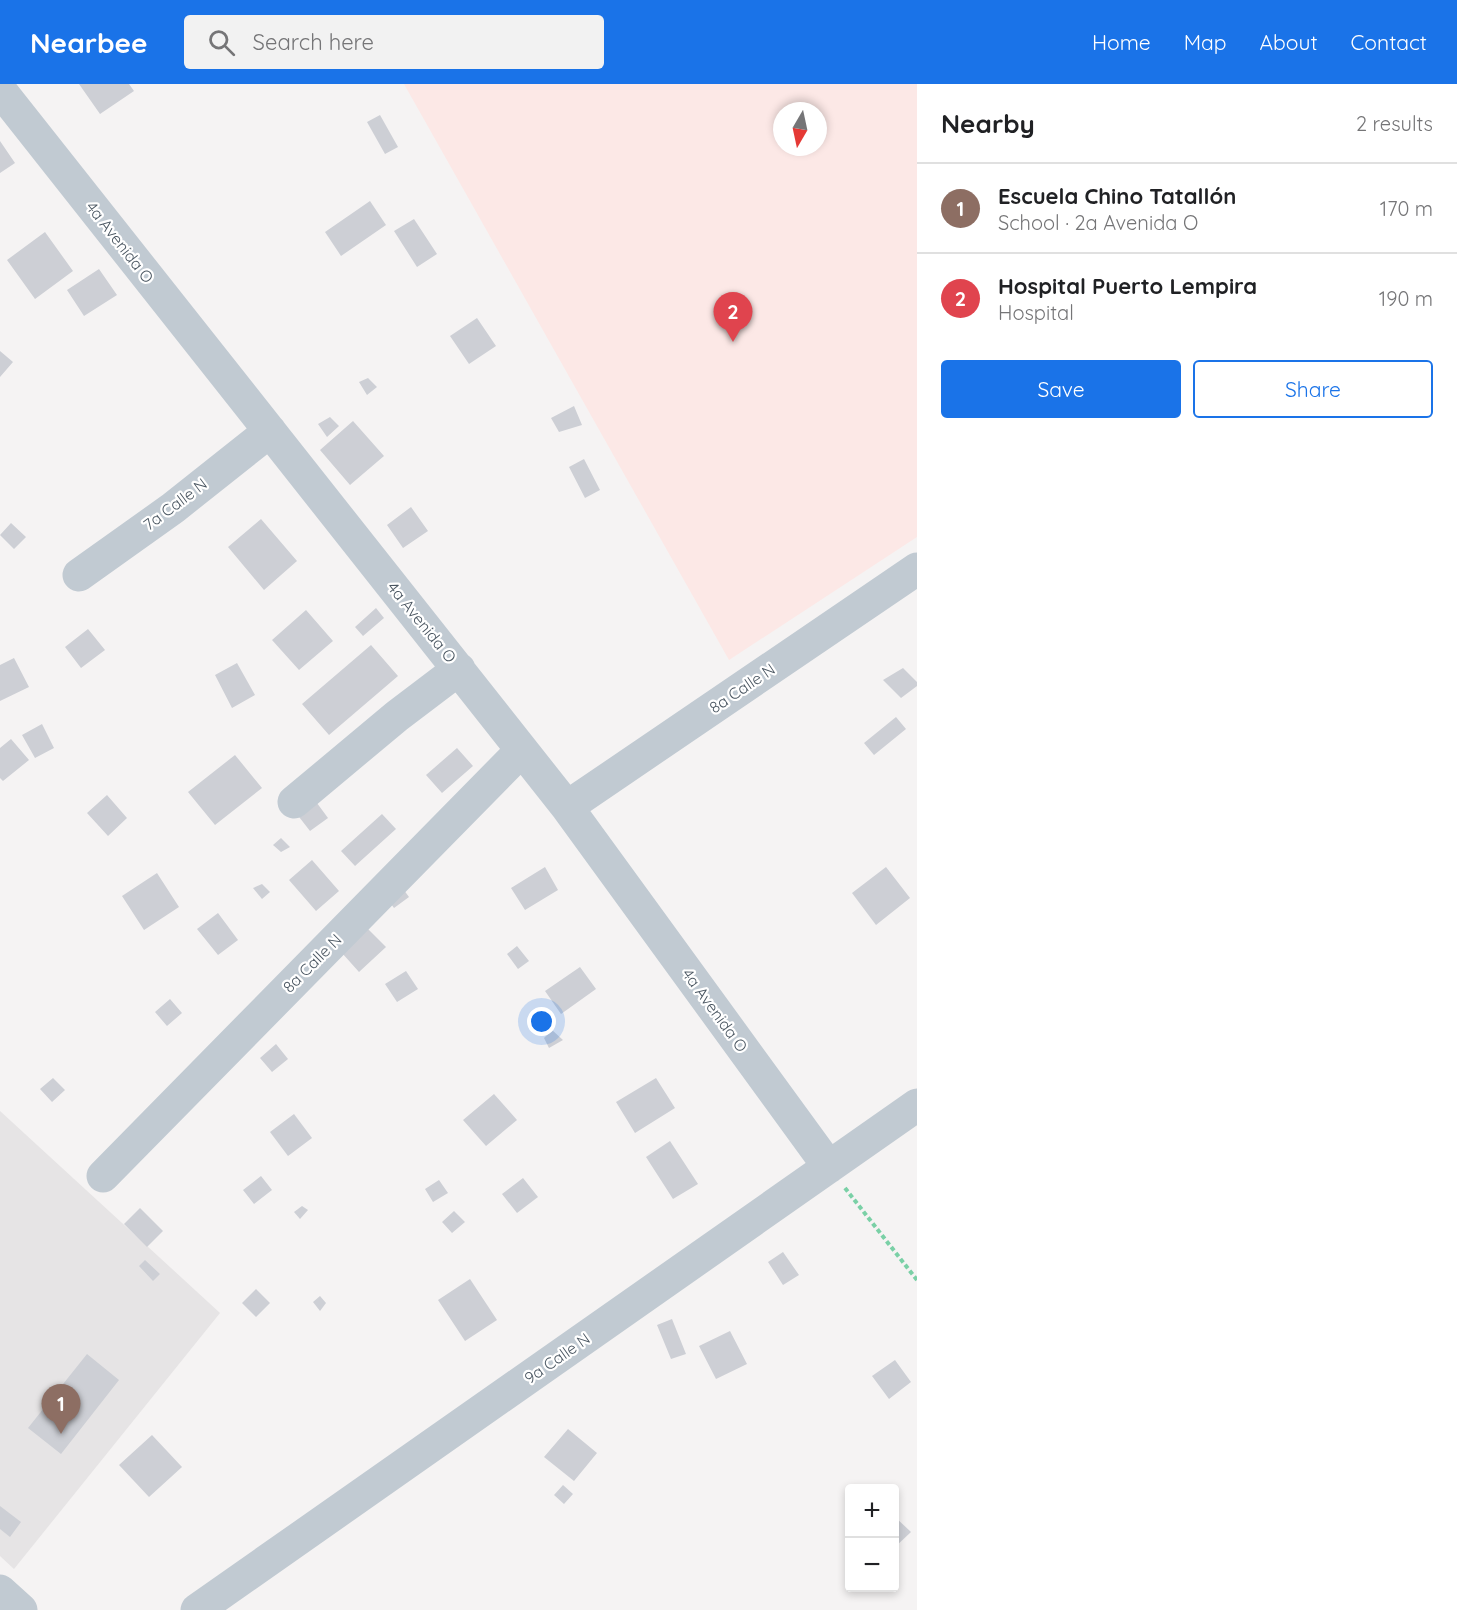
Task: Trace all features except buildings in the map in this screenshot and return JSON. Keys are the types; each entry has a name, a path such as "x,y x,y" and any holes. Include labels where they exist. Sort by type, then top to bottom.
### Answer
{"street":[{"name":"4a Avenida O","path":"1,94 567,807 829,1167"},
{"name":"7a Calle N","path":"79,575 172,508 270,431"},
{"name":"8a Calle N","path":"567,807 917,569"},
{"path":"294,802 397,716 459,669"},
{"name":"8a Calle N","path":"103,1176 521,751"},
{"name":"9a Calle N","path":"197,1610 917,1105"},
{"path":"0,1591 21,1610"}],"path":[{"path":"829,1167 917,1280"}],"shaded area":[{"path":"404,84 917,84 917,537 729,660"},
{"path":"0,1111 220,1313 14,1569 0,1556"}],"place":[{"name":"Hospital Puerto Lempira","path":"733,342"},
{"name":"Escuela Chino Tatallón","path":"61,1434"}]}
